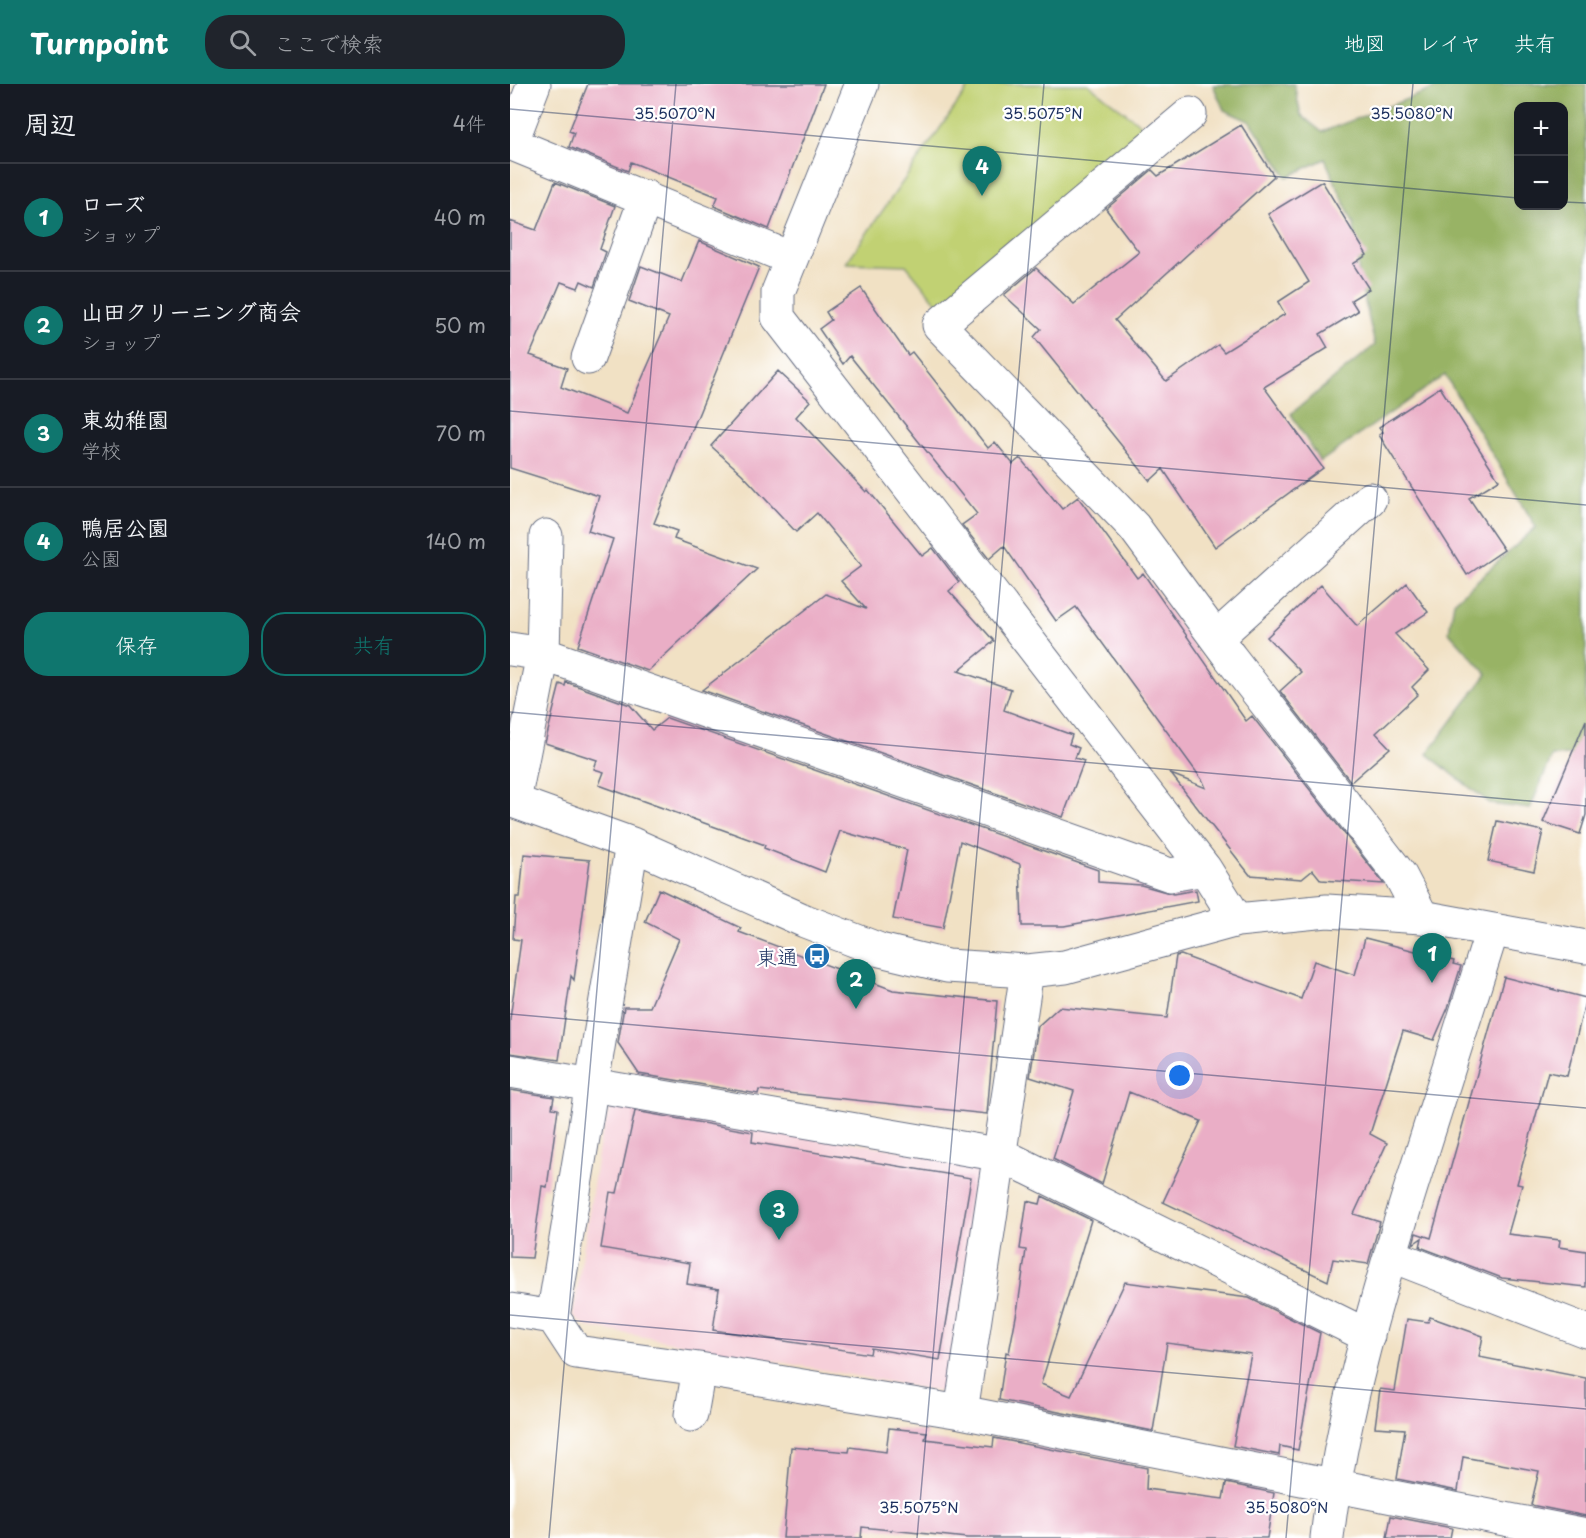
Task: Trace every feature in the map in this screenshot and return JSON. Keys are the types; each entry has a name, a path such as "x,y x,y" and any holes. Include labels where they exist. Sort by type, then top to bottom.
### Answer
{"street":[{"path":"534,84 511,144 646,197 790,258"},
{"path":"861,84 790,258 778,292 778,317 1205,869 1237,920"},
{"path":"1190,114 939,325 1134,527 1216,638 1400,875 1422,917"},
{"path":"588,358 646,197"},
{"path":"1216,638 1370,499"},
{"path":"546,536 543,654 512,800 632,844 805,921 880,950 947,966 1027,971 1065,967 1237,920 1328,912 1422,917 1586,947"},
{"path":"510,649 543,654 1170,875 1205,869"},
{"path":"632,844 553,1317 576,1352 689,1395 962,1412 1586,1535"},
{"path":"1327,1538 1333,1486 1368,1336 1390,1255 1492,931"},
{"path":"962,1412 1002,1155 1027,971"},
{"path":"510,1071 1002,1155 1368,1336"},
{"path":"1390,1255 1586,1331"},
{"path":"510,1310 553,1317"}],"shaded area":[{"path":"612,1104 988,1164 948,1393 585,1326 573,1316 600,1141"}],"green space":[{"path":"971,84 1088,84 1148,130 942,309 906,265 846,263"},
{"path":"1294,84 1301,115 1322,132 1446,84 1586,84 1586,754 1552,756 1530,809 1491,804 1427,754 1487,674 1449,632 1454,602 1536,527 1445,375 1320,462 1291,414 1375,345 1359,276 1354,225 1325,159 1287,177 1251,122 1224,110 1213,85"}],"building":[{"path":"588,84 824,84 769,229 714,206 718,197 631,162 628,171 569,147 574,133 569,131"},
{"path":"1241,125 1274,176 1115,320 1166,381 1218,345 1224,352 1285,314 1278,302 1309,282 1268,214 1322,181 1367,255 1353,264 1369,289 1351,300 1358,311 1320,334 1328,348 1264,387 1323,468 1215,547 1163,469 1150,481 1034,337 1041,329 1004,295 1036,268 1074,304 1139,252 1106,209 1152,170 1158,176"},
{"path":"555,182 615,206 600,249 606,252 594,287 581,281 578,288 561,282 530,355 567,368 561,387 627,413 669,317 629,301 641,266 682,282 699,241 759,267 654,523 677,531 674,539 757,569 648,671 578,646 613,539 588,531 599,496 510,468 510,221 536,230"},
{"path":"861,288 908,355 912,352 988,448 995,442 1013,464 1020,458 1062,509 1078,497 1137,578 1143,573 1246,721 1252,716 1384,884 1321,880 1313,870 1302,879 1250,875 1171,774 1206,788 1203,781 1076,607 1056,621 1004,546 989,559 962,525 977,514 850,356 843,364 819,329 831,320 826,312"},
{"path":"778,371 810,401 796,417 866,492 868,490 922,556 933,548 959,582 949,591 994,641 958,671 1011,689 1004,710 1072,735 1069,744 1079,748 1075,758 1084,761 1063,817 702,690 826,594 866,609 841,581 861,566 817,513 796,532 742,474 711,446"},
{"path":"1440,387 1499,480 1469,498 1504,550 1467,575 1379,435 1383,432 1379,427"},
{"path":"1407,583 1428,612 1395,634 1429,670 1412,687 1418,694 1376,733 1390,748 1351,782 1280,691 1301,672 1267,637 1321,585 1357,626"},
{"path":"566,682 630,705 652,730 667,718 1098,870 1098,882 1141,885 1173,894 1196,890 1198,901 1064,926 1022,926 1020,864 960,841 943,928 893,919 907,850 840,831 825,872 764,848 765,845 599,785 604,772 594,769 597,760 545,743 560,684 565,686"},
{"path":"1586,720 1586,815 1580,834 1543,822"},
{"path":"1497,821 1543,831 1534,871 1488,861"},
{"path":"524,854 590,860 574,980 571,976 559,1060 510,1053 510,1019 521,940 513,939 516,897 520,897"},
{"path":"659,889 741,928 739,932 893,990 997,1001 987,1114 759,1090 758,1094 639,1074 618,1043 624,1007 650,1007 679,939 645,922"},
{"path":"1365,938 1454,961 1453,964 1461,966 1448,1008 1434,1040 1403,1031 1370,1134 1387,1143 1354,1214 1380,1222 1368,1264 1333,1259 1328,1281 1163,1202 1201,1121 1129,1092 1102,1184 1053,1159 1074,1091 1030,1077 1038,1026 1059,1007 1167,1018 1176,956 1181,955 1301,999 1314,961 1355,975"},
{"path":"1504,977 1586,998 1567,1076 1548,1072 1517,1184 1522,1185 1508,1234 1560,1240 1559,1247 1586,1251 1586,1287 1502,1278 1420,1247 1422,1238 1413,1244 1416,1233 1431,1238"},
{"path":"510,1090 554,1097 552,1108 558,1109 547,1187 542,1186 532,1258 510,1257"},
{"path":"635,1111 753,1132 752,1142 971,1178 940,1360 871,1348 870,1354 713,1330 719,1289 687,1284 690,1263 601,1248 610,1192 617,1193"},
{"path":"1042,1196 1091,1220 1041,1384 1071,1396 1125,1282 1249,1298 1320,1333 1298,1450 1280,1446 1279,1455 1233,1446 1251,1354 1167,1343 1153,1431 999,1400 1006,1352 1009,1353 1018,1306 1026,1250 1020,1249 1027,1201 1040,1204"},
{"path":"1430,1317 1483,1336 1479,1357 1586,1378 1586,1516 1531,1505 1539,1471 1463,1457 1458,1491 1397,1479 1405,1429 1375,1427 1380,1389 1395,1391 1407,1319 1428,1322"},
{"path":"889,1428 927,1432 925,1439 993,1447 994,1438 1147,1468 1146,1489 1223,1499 1226,1483 1274,1493 1267,1538 967,1538 862,1527 861,1538 783,1538 791,1447 849,1452 850,1447 886,1452"},
{"path":"1391,1516 1452,1528 1450,1538 1387,1538"}],"place":[{"name":"鴨居公園","path":"982,196"},
{"name":"東通","path":"817,956"},
{"name":"ローズ","path":"1432,983"},
{"name":"山田クリーニング商会","path":"856,1009"},
{"name":"東幼稚園","path":"779,1240"}]}
